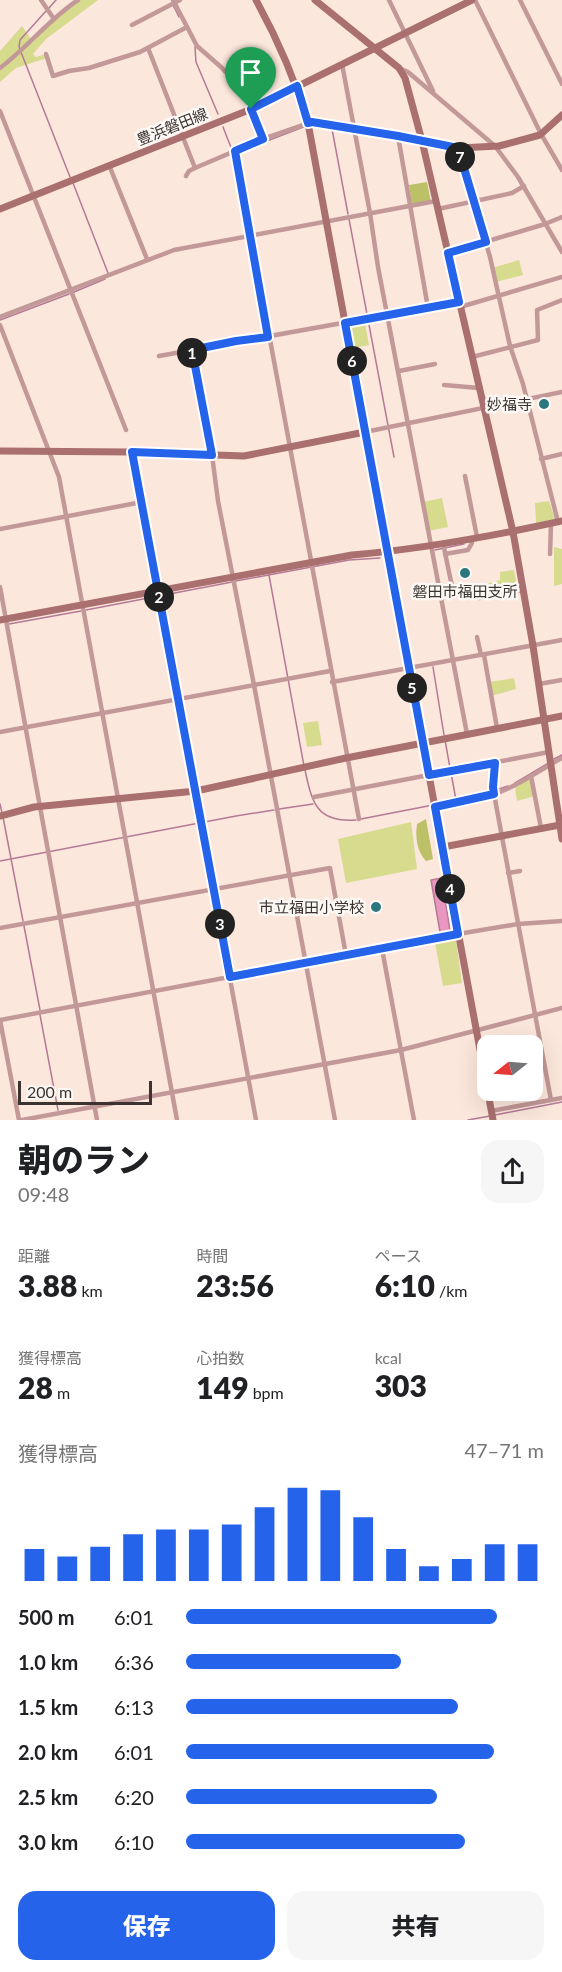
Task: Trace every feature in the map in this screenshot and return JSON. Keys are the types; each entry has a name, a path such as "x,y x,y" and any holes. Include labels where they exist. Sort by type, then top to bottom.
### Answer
{"street":[{"path":"41,0 54,19"},
{"path":"0,68 78,0"},
{"path":"132,25 180,0"},
{"path":"256,0 280,46 297,86 308,123 493,1120"},
{"path":"315,0 399,68 408,72 434,93 495,146 524,186 562,252"},
{"path":"323,0 325,8"},
{"path":"389,0 434,93"},
{"path":"473,0 541,134 562,170"},
{"name":"豊浜磐田線","path":"0,208 253,108 473,0"},
{"path":"520,0 562,84"},
{"path":"173,2 197,46 243,90 253,108 263,139"},
{"path":"46,54 53,76 89,68 148,48 187,27"},
{"path":"148,48 195,168"},
{"path":"342,64 467,734"},
{"path":"399,68 405,78 422,141 513,532 561,831 541,828 443,847"},
{"path":"0,111 126,430"},
{"path":"186,176 195,168 263,139 312,122 458,148 495,146 541,134 562,115"},
{"path":"398,136 428,308"},
{"path":"458,148 486,242 510,346 527,399 541,459 555,524 550,554"},
{"path":"235,151 358,819"},
{"path":"109,165 147,259"},
{"path":"438,209 512,193 524,186"},
{"path":"0,317 174,250 436,201"},
{"path":"448,253 562,217"},
{"path":"159,356 428,308 460,305 500,297 562,277"},
{"path":"472,357 538,340 537,310 562,300"},
{"path":"0,325 59,477 177,1120"},
{"path":"192,350 212,455 218,501 290,875 334,1120"},
{"path":"399,371 435,364"},
{"path":"444,385 479,388"},
{"path":"0,451 244,456 562,392"},
{"path":"132,452 256,1120"},
{"path":"541,459 562,454"},
{"path":"3,620 352,555 431,545 444,549 468,550 473,540 465,476"},
{"path":"0,529 142,502"},
{"path":"444,549 473,540 555,524"},
{"path":"444,549 453,596"},
{"path":"0,587 3,620 26,727 97,1120"},
{"path":"479,598 523,590"},
{"path":"477,637 497,728"},
{"path":"332,682 562,640"},
{"path":"0,732 330,671"},
{"path":"539,684 562,680"},
{"path":"0,816 39,806 196,791 423,742 562,716"},
{"path":"314,797 549,752"},
{"path":"435,807 494,794 562,758"},
{"path":"495,763 494,794 551,1100"},
{"path":"531,776 541,828"},
{"path":"0,928 330,868 346,955"},
{"path":"508,873 520,871"},
{"path":"562,921 518,924 458,934 0,1019 21,1120 401,1050 562,1008"},
{"path":"381,949 414,1120"},
{"path":"491,1111 562,1098"}],"green space":[{"path":"78,0 98,0 46,39 33,54 36,57 46,54 47,58 16,68 0,82 0,51 22,26 31,39"},
{"path":"427,182 431,202 412,205 409,185"},
{"path":"519,260 523,275 496,282 492,268"},
{"path":"365,323 369,345 354,348 349,326"},
{"path":"442,498 448,527 428,531 423,502"},
{"path":"549,501 555,519 536,523 535,503"},
{"path":"554,547 562,549 562,584 554,586"},
{"path":"514,570 517,587 488,592 486,584 500,580 500,572"},
{"path":"514,678 516,689 491,696 489,682"},
{"path":"318,721 322,745 307,747 303,723"},
{"path":"531,776 535,796 517,801 515,787"},
{"path":"426,819 433,859 426,861 417,844 416,834 417,824"},
{"path":"411,822 417,869 346,883 338,839"},
{"path":"456,940 462,983 443,986 435,943"}],"shaded area":[{"path":"442,878 450,931 440,932 431,880"}],"waterway":[{"path":"49,8 56,0"},
{"path":"173,5 179,17"},
{"path":"46,11 20,40 19,47 70,177"},
{"path":"195,47 196,62 218,114"},
{"path":"246,149 306,126"},
{"path":"223,127 232,150"},
{"path":"328,127 332,129 348,214"},
{"path":"73,183 108,273"},
{"path":"349,219 394,457"},
{"path":"74,292 105,279"},
{"path":"0,320 69,294"},
{"path":"435,550 464,544"},
{"path":"236,581 349,560 380,558"},
{"path":"269,575 304,766"},
{"path":"86,610 232,582"},
{"path":"9,624 81,611"},
{"path":"433,667 444,735"},
{"path":"445,740 450,768"},
{"path":"554,759 562,755"},
{"path":"515,783 547,764"},
{"path":"305,770 310,792 318,808 333,818 356,820"},
{"path":"451,773 456,800"},
{"path":"496,790 508,786"},
{"path":"482,796 491,792"},
{"path":"437,804 471,798"},
{"path":"0,804 2,813"},
{"path":"279,809 313,804"},
{"path":"361,819 433,805"},
{"path":"0,861 274,810"},
{"path":"3,817 23,921"},
{"path":"24,926 40,1010"},
{"path":"40,1015 58,1110"},
{"path":"495,1115 562,1102"},
{"path":"468,1120 490,1116"}],"place":[{"name":"妙福寺","path":"544,404"},
{"name":"磐田市福田支所","path":"465,573"},
{"name":"市立福田小学校","path":"376,907"}],"route":[{"path":"297,86 308,123 398,136 458,148 486,242 448,253 459,302 345,323 429,775 495,763 494,794 476,800 435,807 458,934 230,977 132,452 212,455 192,350 268,337 235,151 263,139 251,109 297,86"}]}
